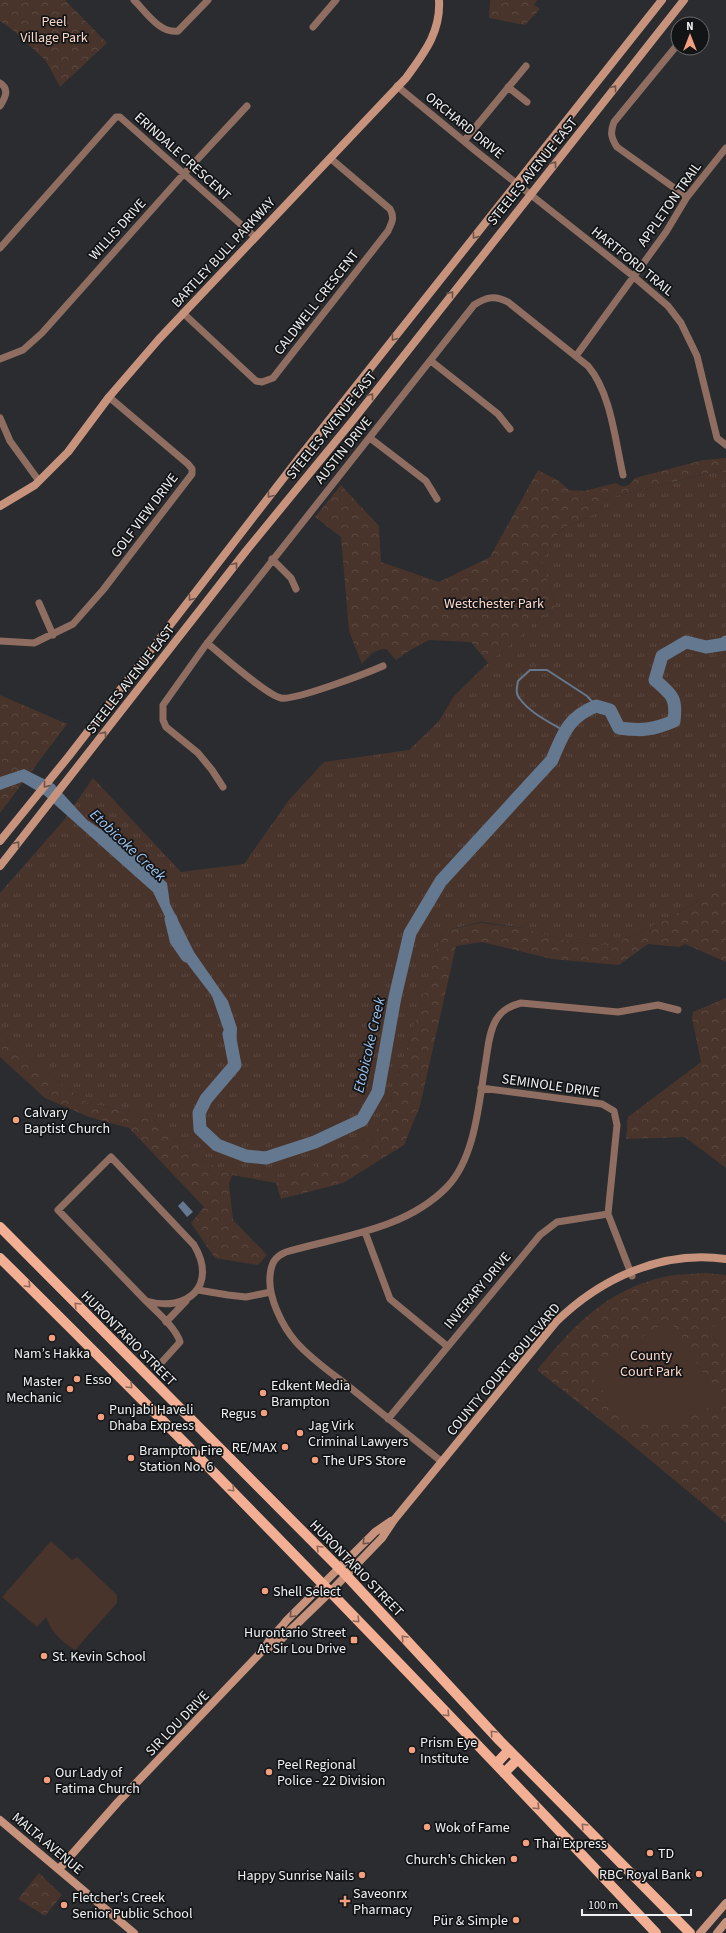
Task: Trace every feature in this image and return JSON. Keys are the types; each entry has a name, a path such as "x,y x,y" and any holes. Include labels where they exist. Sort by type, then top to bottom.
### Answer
{"main road":[{"name":"BARTLEY BULL PARKWAY","path":"0,506 40,481 68,452 109,397 183,313 406,78 432,41 436,30 440,9 439,0"},
{"name":"STEELES AVENUE EAST","path":"0,841 69,756 299,458 662,0"},
{"name":"STEELES AVENUE EAST","path":"0,866 246,551 354,419 684,0"},
{"name":"HURONTARIO STREET","path":"0,1227 346,1575 509,1750 690,1933"},
{"path":"0,1258 139,1395 268,1526 656,1933"},
{"name":"COUNTY COURT BOULEVARD","path":"346,1575 382,1538 394,1520 556,1322 575,1304 596,1289 660,1263 682,1259 726,1259"},
{"name":"COUNTY COURT BOULEVARD","path":"339,1568 375,1532 394,1520"},
{"name":"SIR LOU DRIVE","path":"59,1870 118,1802 266,1648 268,1641 339,1568"},
{"name":"SIR LOU DRIVE","path":"266,1648 272,1648 346,1575"},
{"path":"496,1764 509,1750"},
{"path":"504,1773 518,1759"},
{"name":"MALTA AVENUE","path":"0,1820 134,1933"},
{"path":"700,1933 726,1903"},
{"path":"717,1933 726,1922"}],"street":[{"path":"134,0 162,28 171,32 178,31 208,0"},
{"path":"313,26 336,0"},
{"path":"670,54 614,122 611,136 617,146 687,197"},
{"path":"464,141 526,66"},
{"path":"0,83 6,91 6,97 0,106"},
{"name":"ORCHARD DRIVE","path":"397,86 517,184"},
{"path":"508,87 527,102"},
{"name":"WILLIS DRIVE","path":"0,358 23,350 42,333 184,173 247,106"},
{"name":"ERINDALE CRESCENT","path":"0,248 116,117 120,117 255,237"},
{"name":"APPLETON TRAIL","path":"633,276 666,232 687,197 726,148"},
{"name":"CALDWELL CRESCENT","path":"183,313 256,381 268,381 273,378 388,231 393,220 393,214 390,209 330,158"},
{"name":"HARTFORD TRAIL","path":"517,184 633,276 668,306 691,341 697,356 716,438 726,445"},
{"path":"576,356 633,276"},
{"name":"AUSTIN DRIVE","path":"223,788 212,770 198,753 166,727 162,714 163,706 167,697 272,559 370,438 474,305 483,299 494,297 508,302 576,356 592,371 605,396 623,475"},
{"path":"431,361 498,414 510,429"},
{"name":"GOLF VIEW DRIVE","path":"0,641 34,643 73,624 103,590 192,474 192,469 188,464 109,397"},
{"path":"0,418 10,441 40,481"},
{"path":"370,438 426,481 437,499"},
{"path":"272,559 291,578 296,589"},
{"path":"39,603 53,635"},
{"path":"207,643 266,690 280,698 296,696 367,673 382,666"},
{"path":"442,1462 317,1361 296,1342 282,1319 271,1292 272,1263 279,1255 365,1232 408,1216 433,1199 448,1186 468,1151 491,1032 501,1012 511,1005 520,1003 618,1012 658,1005 678,1010"},
{"name":"SEMINOLE DRIVE","path":"481,1088 602,1104 614,1111 616,1126 608,1214 632,1274"},
{"path":"161,1364 180,1342 179,1337 58,1210 111,1158 194,1245 201,1256 202,1265 198,1290 166,1322"},
{"name":"INVERARY DRIVE","path":"388,1419 447,1346 480,1309 540,1234 557,1222 608,1214"},
{"path":"365,1232 390,1299 447,1346"},
{"path":"198,1290 246,1296 271,1292"},
{"path":"146,1301 163,1305 183,1302 190,1297"}],"green space":[{"name":"Peel Village Park","path":"0,0 65,0 107,43 60,87 46,61 14,31 0,21"},
{"path":"490,0 537,0 534,5 540,9 525,25 489,18"},
{"name":"Westchester Park","path":"726,458 726,474 721,470 608,498 599,512 565,527 551,541 542,564 556,606 488,663 471,642 429,640 396,660 386,649 378,650 367,658 362,664 349,631 341,537 315,517 341,485 379,526 381,562 439,582 490,557 538,470 559,481 569,490 584,491 616,483 622,486 627,486 635,478 703,460"},
{"path":"722,470 726,474 726,886 659,923 609,946 568,941 524,928 481,922 443,931 389,1106 373,1136 334,1158 276,1183 232,1175 192,1154 149,1116 88,1103 38,1067 0,1032 0,893 64,820 93,778 181,872 244,864 289,800 324,762 409,750 439,721 454,696 488,663 556,606 542,564 551,541 565,527 599,512 608,498"},
{"path":"0,695 67,724 0,813"},
{"path":"726,886 726,962 685,944 679,947 648,944 619,965 552,959 482,942 456,946 420,1106 404,1145 343,1183 281,1199 276,1183 333,1158 373,1136 389,1106 443,931 480,923 524,928 568,941 609,946 659,923"},
{"path":"726,998 726,1168 685,1137 626,1139 628,1117 701,1062 692,1018 693,1012"},
{"path":"0,1032 38,1067 88,1103 149,1116 192,1154 232,1175 229,1184 233,1220 267,1255 258,1265 215,1258 191,1223 204,1207 129,1128 89,1117 45,1098 0,1057"},
{"name":"County Court Park","path":"705,1273 726,1275 726,1523 631,1444 537,1370 579,1323 610,1299 646,1282 668,1276"},
{"path":"726,1321 726,1357 708,1329"},
{"path":"665,1322 672,1324 721,1401 698,1413 673,1422 660,1425 648,1425 636,1421 624,1414 588,1372"},
{"path":"51,1541 72,1560 77,1557 117,1595 117,1603 75,1650 58,1636 51,1628 46,1617 37,1627 2,1597"},
{"path":"39,1873 62,1895 45,1916 18,1899"}],"water":[{"path":"24,769 54,784 87,820 126,846 167,883 170,904 194,952 228,1001 237,1028 236,1052 231,1051 212,996 180,954 176,939 153,892 44,795 22,782 0,790 0,777"},
{"path":"183,1201 193,1212 187,1217 178,1206"}],"waterway":[{"name":"Etobicoke Creek","path":"229,1034 235,1065 206,1099 199,1113 200,1129 217,1145 246,1156 266,1158 315,1142 362,1120 378,1092 395,997 410,933 441,881 552,760 563,734 579,715 596,706 610,710 619,728 634,729 653,728 674,721 674,701 666,689 655,680 662,656 686,642 706,647 725,644 726,642"},
{"path":"566,732 529,709 518,697 518,681 530,670 547,670 587,696 596,706"},
{"name":"Etobicoke Creek","path":"171,919 176,940 187,956"}],"place":[{"name":"Calvary Baptist Church","path":"16,1120"},
{"name":"Nam’s Hakka","path":"52,1338"},
{"name":"Esso","path":"77,1379"},
{"name":"Master Mechanic","path":"70,1389"},
{"name":"Edkent Media Brampton","path":"263,1393"},
{"name":"Regus","path":"264,1413"},
{"name":"Punjabi Haveli Dhaba Express","path":"101,1417"},
{"name":"Jag Virk Criminal Lawyers","path":"300,1433"},
{"name":"RE/MAX","path":"285,1447"},
{"name":"Brampton Fire Station No. 6","path":"131,1458"},
{"name":"The UPS Store","path":"315,1460"},
{"name":"Shell Select","path":"265,1591"},
{"name":"Hurontario Street At Sir Lou Drive","path":"354,1640"},
{"name":"St. Kevin School","path":"44,1656"},
{"name":"Prism Eye Institute","path":"412,1750"},
{"name":"Peel Regional Police - 22 Division","path":"269,1772"},
{"name":"Our Lady of Fatima Church","path":"47,1780"},
{"name":"Wok of Fame","path":"427,1827"},
{"name":"Thaï Express","path":"526,1843"},
{"name":"TD","path":"650,1853"},
{"name":"Church's Chicken","path":"514,1859"},
{"name":"RBC Royal Bank","path":"699,1874"},
{"name":"Happy Sunrise Nails","path":"362,1875"},
{"name":"Saveonrx Pharmacy","path":"345,1901"},
{"name":"Fletcher's Creek Senior Public School","path":"64,1905"},
{"name":"Pür & Simple","path":"516,1920"}]}
